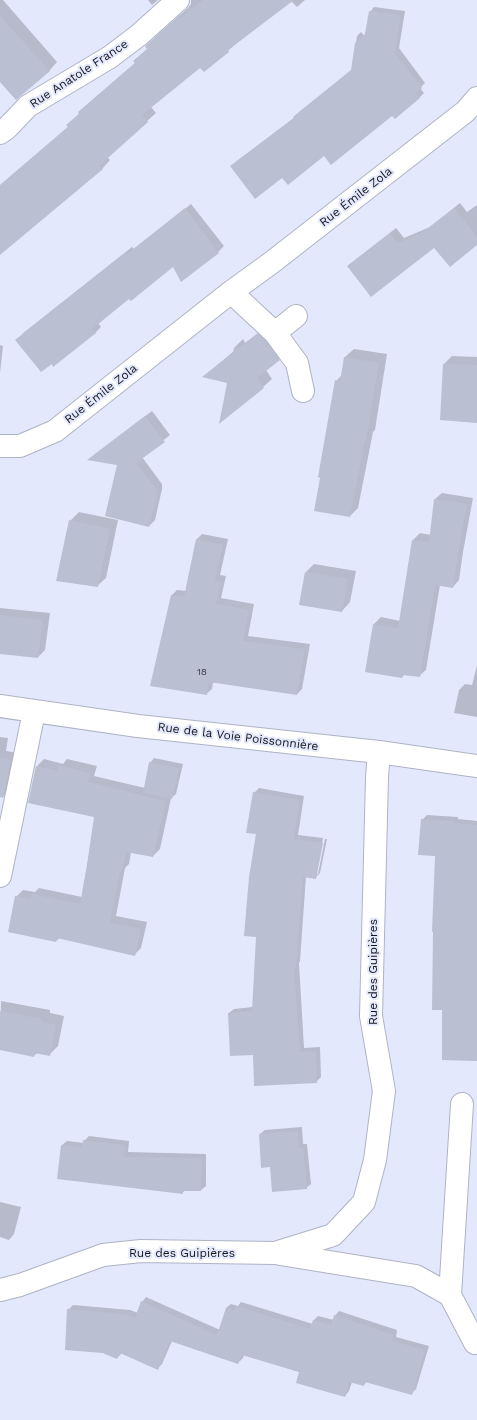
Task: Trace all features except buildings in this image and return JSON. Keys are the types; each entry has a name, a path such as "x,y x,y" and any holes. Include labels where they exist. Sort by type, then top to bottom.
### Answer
{"street":[{"name":"Rue Anatole France","path":"0,133 7,128 28,106 110,56 139,35 178,0"},
{"name":"Rue Émile Zola","path":"0,446 20,446 55,431 231,292 271,263 466,111 477,98"},
{"path":"231,292 275,333 297,363 303,391"},
{"path":"275,333 296,316"},
{"name":"Rue de la Voie Poissonnière","path":"0,706 138,726 379,752 477,766"},
{"path":"0,876 34,712"},
{"name":"Rue des Guipières","path":"275,1253 333,1235 364,1202 376,1160 384,1091 371,1016 377,777 379,752"},
{"path":"462,1104 450,1296 475,1342"},
{"name":"Rue des Guipières","path":"0,1290 20,1286 103,1255 141,1250 275,1253 416,1276 450,1296"}]}
